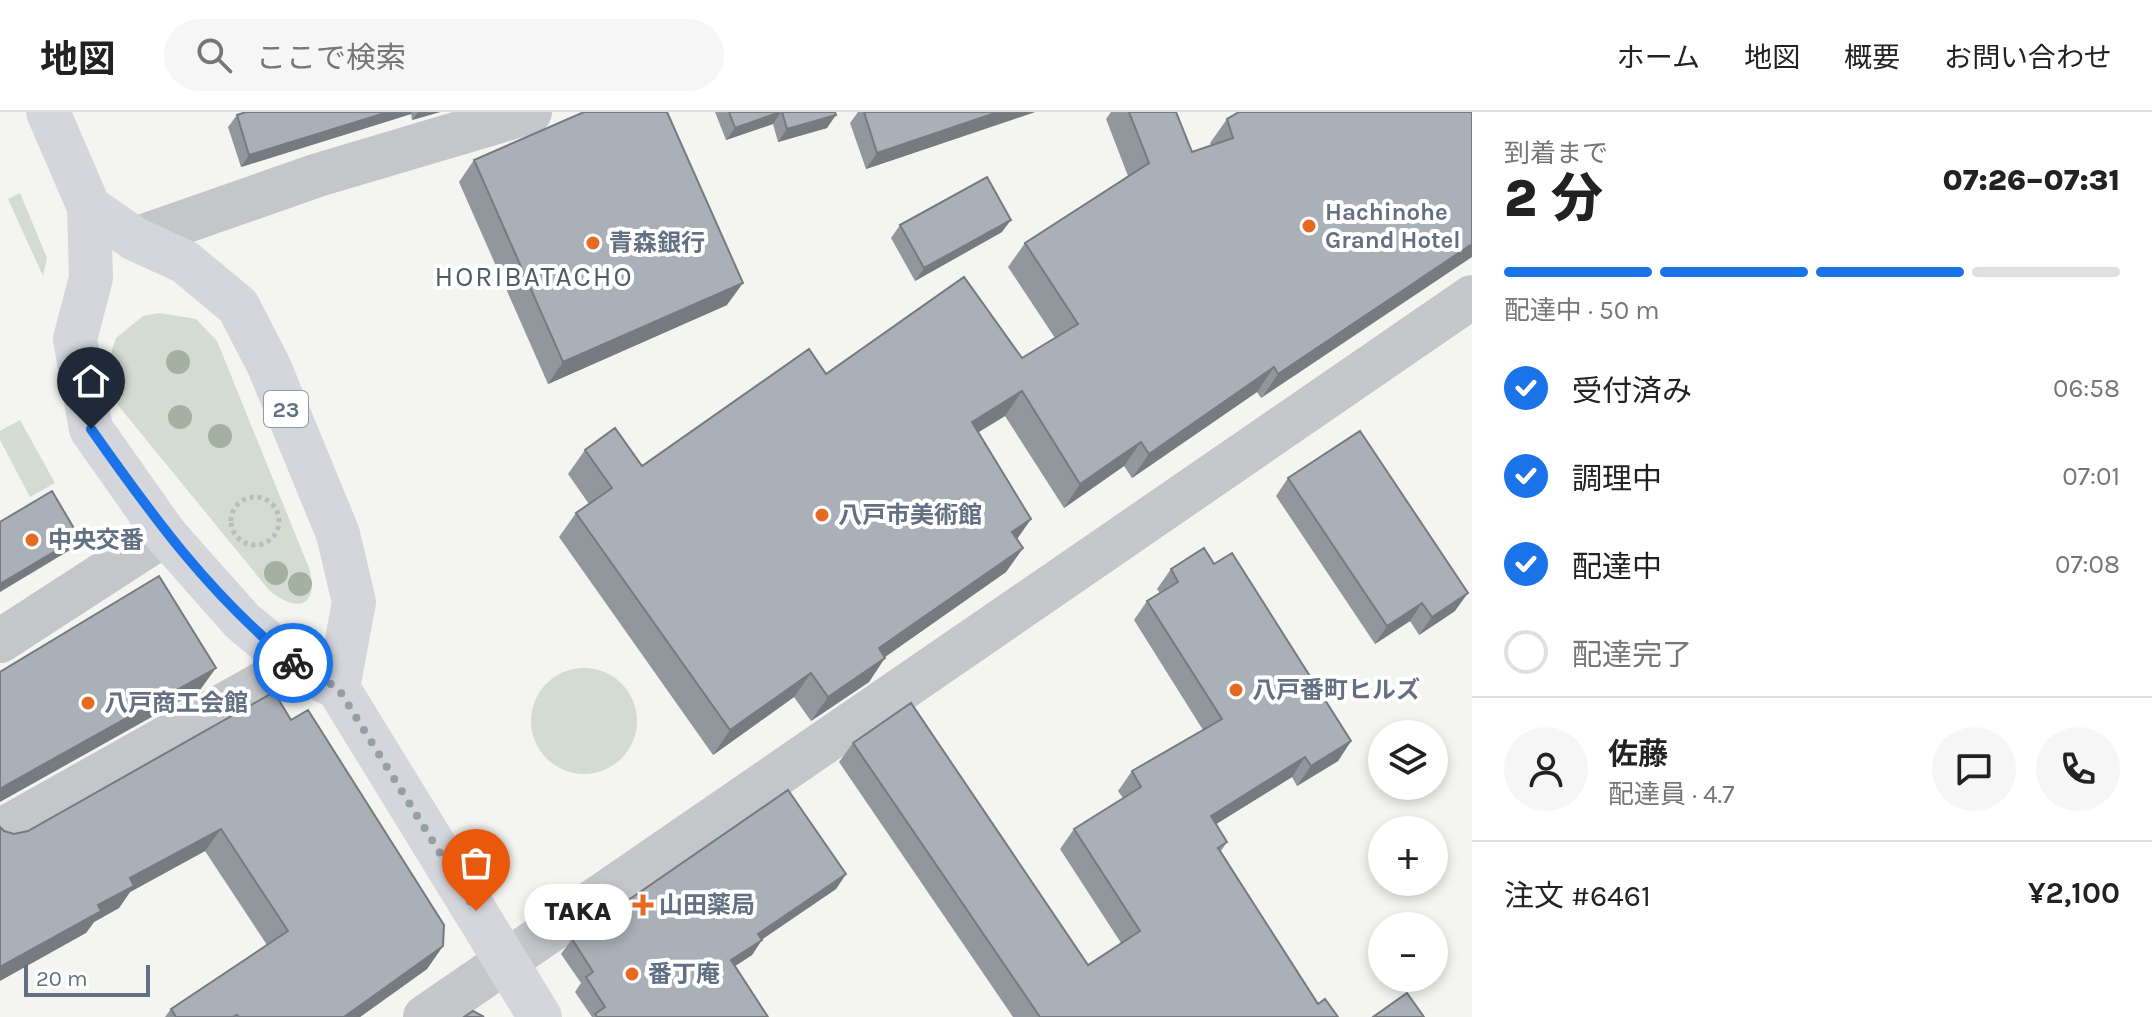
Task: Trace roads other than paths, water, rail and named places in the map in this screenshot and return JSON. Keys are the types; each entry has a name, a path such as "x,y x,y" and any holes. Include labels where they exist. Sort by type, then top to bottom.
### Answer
{"main road":[{"path":"48,112 89,207 91,278 75,339 81,391 91,429 165,534 242,621 295,665 338,688 540,1017"},
{"name":"23","path":"89,207 135,239 185,262 238,306 269,366 338,534 354,602 338,688"}],"street":[{"path":"135,239 318,175 530,112"},
{"path":"425,1017 1472,297"},
{"path":"0,641 165,534"},
{"path":"0,831 295,665"}],"place":[{"name":"Hachinohe Grand Hotel","path":"1309,226"},
{"name":"青森銀行","path":"593,243"},
{"name":"八戸市美術館","path":"822,515"},
{"name":"中央交番","path":"32,540"},
{"name":"八戸番町ヒルズ","path":"1236,690"},
{"name":"八戸商工会館","path":"88,703"},
{"name":"山田薬局","path":"643,905"},
{"name":"TAKA","path":"476,911"},
{"name":"番丁庵","path":"632,974"}],"district":[{"name":"HORIBATACHO","path":"534,276"}]}
